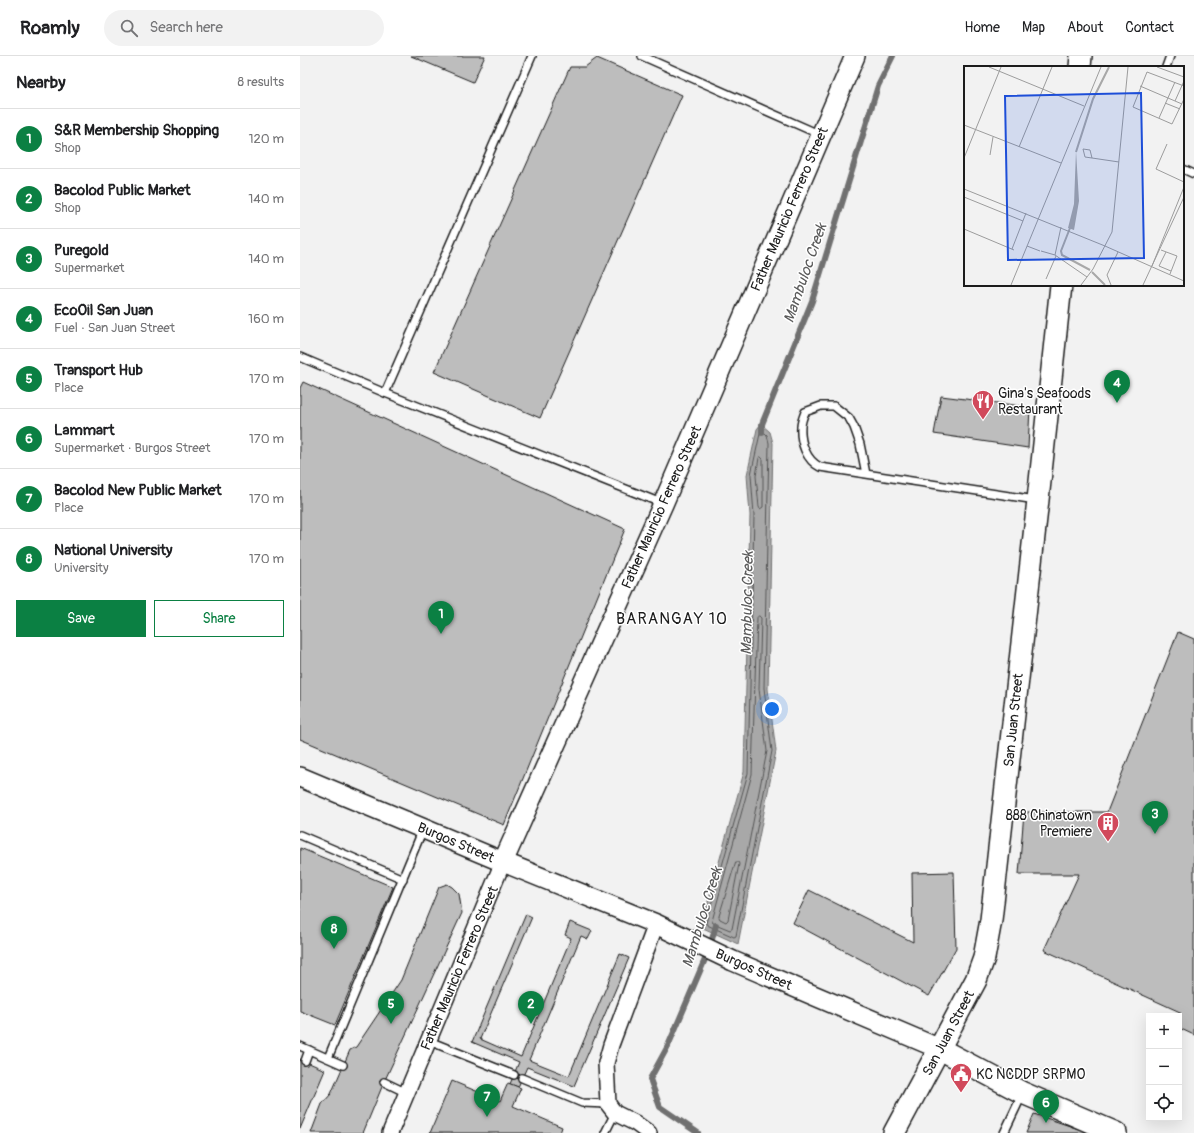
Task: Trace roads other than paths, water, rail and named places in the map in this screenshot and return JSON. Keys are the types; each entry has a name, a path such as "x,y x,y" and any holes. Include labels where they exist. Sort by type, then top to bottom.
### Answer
{"main road":[{"path":"1080,66 1081,56"},
{"name":"San Juan Street","path":"894,1133 976,980 984,958 991,920 1061,286"},
{"name":"Burgos Street","path":"940,1049 1023,1093 1116,1133"}],"street":[{"name":"Father Mauricio Ferrero Street","path":"390,1133 503,862 663,504 855,56"},
{"name":"Burgos Street","path":"300,776 503,862 656,924 733,961 940,1049"},
{"path":"649,1133 611,1108 606,1062 656,924"}],"lane":[{"path":"385,394 532,56"},
{"path":"642,56 821,135"},
{"path":"1166,66 1170,56"},
{"path":"1184,169 1194,174"},
{"path":"300,357 385,394 663,504"},
{"path":"866,474 860,444 854,426 849,418 834,406 821,406 805,412 801,427 802,439 807,456 815,465 820,467 866,474 1038,500"},
{"path":"328,1058 424,829"},
{"path":"300,835 403,879"},
{"path":"429,1041 514,1075"},
{"path":"300,1046 343,1065"},
{"path":"305,1061 309,1050"},
{"path":"522,1078 582,1103 611,1108 606,1133"},
{"path":"384,1082 407,1092"},
{"path":"1004,1133 1023,1093"}],"water":[{"path":"761,424 770,432 773,443 768,689 776,751 738,944 701,927 744,772 750,515 747,475 757,429"}],"waterway":[{"name":"Mambuloc Creek","path":"762,433 762,424 812,301 878,86 893,56"},
{"name":"Mambuloc Creek","path":"698,1133 660,1107 650,1079 668,1046 709,950 716,925"}],"place":[{"name":"EcoOil San Juan","path":"1117,403"},
{"name":"Gina's Seafoods Restaurant","path":"983,420"},
{"name":"S&R Membership Shopping","path":"441,634"},
{"name":"Puregold","path":"1155,834"},
{"name":"888 Chinatown Premiere","path":"1108,842"},
{"name":"National University","path":"334,949"},
{"name":"Transport Hub","path":"391,1024"},
{"name":"Bacolod Public Market","path":"531,1024"},
{"name":"KC NCDDP SRPMO","path":"961,1094"},
{"name":"Bacolod New Public Market","path":"487,1117"},
{"name":"Lammart","path":"1046,1123"}],"district":[{"name":"BARANGAY 10","path":"672,618"}]}
